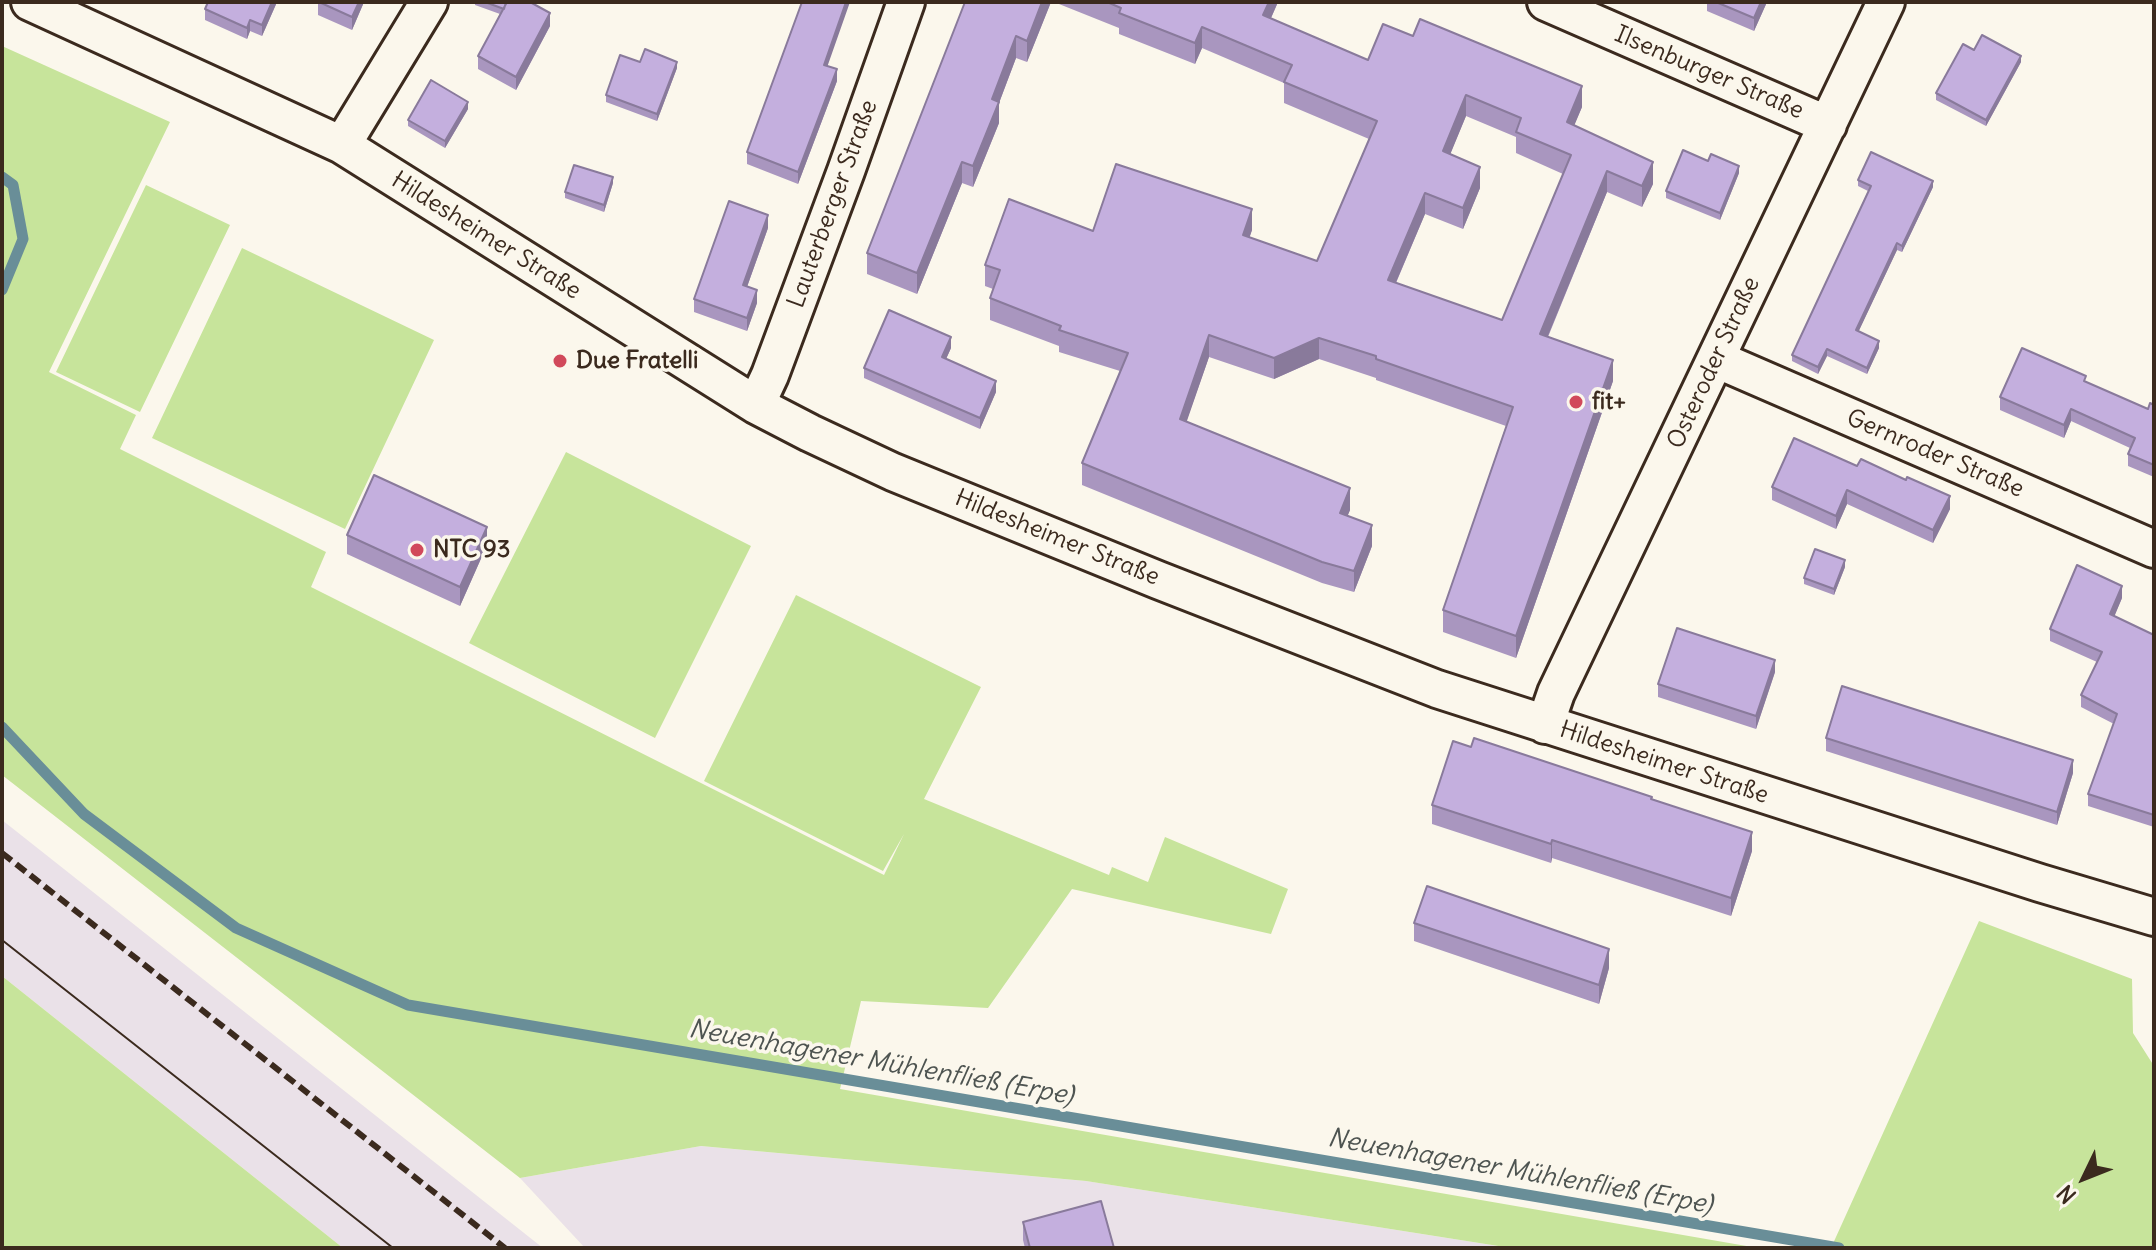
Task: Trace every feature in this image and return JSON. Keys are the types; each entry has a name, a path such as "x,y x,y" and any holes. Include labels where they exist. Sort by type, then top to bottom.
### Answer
{"street":[{"name":"Hildesheimer Straße","path":"30,2 342,145 756,405 893,472 1376,666 1545,725 2025,879 2154,917"},
{"path":"342,145 429,2"},
{"name":"Lauterberger Straße","path":"756,405 781,346 906,2"},
{"name":"Ilsenburger Straße","path":"1546,2 1828,125"},
{"name":"Osteroder Straße","path":"1545,725 1556,693 1886,2"},
{"name":"Gernroder Straße","path":"1716,359 2154,549"}],"shaded area":[{"path":"2,820 543,1248 343,1248 2,976"},
{"path":"701,1146 1086,1181 1511,1248 585,1248 520,1178"}],"green space":[{"path":"2,46 170,122 49,372 136,415 120,449 326,552 311,587 884,875 904,834 883,871 704,781 796,595 981,687 924,799 1109,875 1112,867 1148,882 1165,837 1288,889 1271,934 1072,889 988,1008 861,1001 840,1089 1758,1248 1511,1248 1086,1181 701,1146 520,1178 2,775"},
{"path":"146,185 230,225 140,412 56,372"},
{"path":"242,248 434,340 345,529 152,438"},
{"path":"566,452 751,546 655,738 469,643"},
{"path":"1979,921 2132,979 2133,1033 2154,1066 2154,1248 1831,1248"},
{"path":"2,976 343,1248 2,1248"}],"building":[{"path":"208,2 272,2 262,25 250,20 247,28 205,9"},
{"path":"319,2 359,2 352,17"},
{"path":"485,2 506,2 504,9"},
{"path":"507,2 530,2 550,13 516,77 478,56"},
{"path":"802,2 846,2 824,65 837,69 798,172 747,152"},
{"path":"965,2 1042,2 1027,41 1016,36 992,99 999,102 973,166 962,162 917,273 867,253"},
{"path":"1107,2 1269,2 1263,15 1368,60 1383,24 1413,36 1420,19 1582,86 1567,122 1653,162 1642,186 1607,171 1540,334 1613,360 1516,636 1443,610 1513,407 1319,338 1274,358 1209,335 1180,419 1350,488 1340,513 1372,525 1354,571 1322,562 1082,463 1128,353 1059,330 1061,326 990,298 1000,270 985,265 1009,199 1093,231 1116,164 1252,209 1243,235 1317,261 1377,121 1284,82 1292,65 1202,27 1195,43 1119,13 1121,8","holes":["1466,95 1521,118 1516,132 1571,155 1502,320 1388,280 1425,193 1463,208 1480,167 1443,151"]},
{"path":"1716,2 1761,2 1754,18"},
{"path":"1982,35 2021,56 1986,120 1936,93 1963,44 1974,50"},
{"path":"645,49 677,62 657,114 606,95 620,55 640,62"},
{"path":"431,80 468,102 445,141 408,120"},
{"path":"1683,150 1708,161 1711,154 1739,166 1720,213 1666,191"},
{"path":"1871,152 1933,181 1902,246 1897,243 1856,330 1879,341 1867,368 1827,349 1818,367 1792,355 1871,186 1858,180"},
{"path":"574,165 613,177 604,205 565,192"},
{"path":"729,201 768,215 743,285 757,290 747,318 694,299"},
{"path":"889,310 951,337 942,357 996,381 980,418 864,368"},
{"path":"2022,348 2086,376 2084,381 2148,409 2150,403 2154,405 2154,465 2128,454 2135,438 2071,409 2064,425 2000,397"},
{"path":"1794,438 1857,466 1861,459 1950,496 1933,530 1847,490 1836,516 1772,487"},
{"name":"NTC 93","path":"374,475 487,527 460,587 347,535"},
{"path":"1815,549 1845,560 1834,589 1804,578"},
{"path":"2077,565 2122,586 2110,614 2154,635 2154,815 2088,794 2117,714 2081,695 2102,652 2050,629"},
{"path":"1677,628 1775,660 1756,716 1658,684"},
{"path":"1842,686 2073,760 2057,812 1826,738"},
{"path":"1474,738 1752,832 1731,898 1432,805 1453,741 1471,747"},
{"path":"1427,886 1609,949 1599,985 1414,923"},
{"path":"1101,1201 1114,1248 1030,1248 1023,1222"}],"waterway":[{"path":"2,177 13,185 23,239 2,290"},
{"name":"Neuenhagener Mühlenfließ (Erpe)","path":"2,727 84,814 236,928 408,1005 1839,1248"}],"tram line":[{"path":"2,940 393,1248"}],"railway":[{"path":"2,853 505,1248"}],"place":[{"name":"Due Fratelli","path":"560,361"},
{"name":"fit+","path":"1576,402"},
{"name":"NTC 93","path":"417,550"}]}
